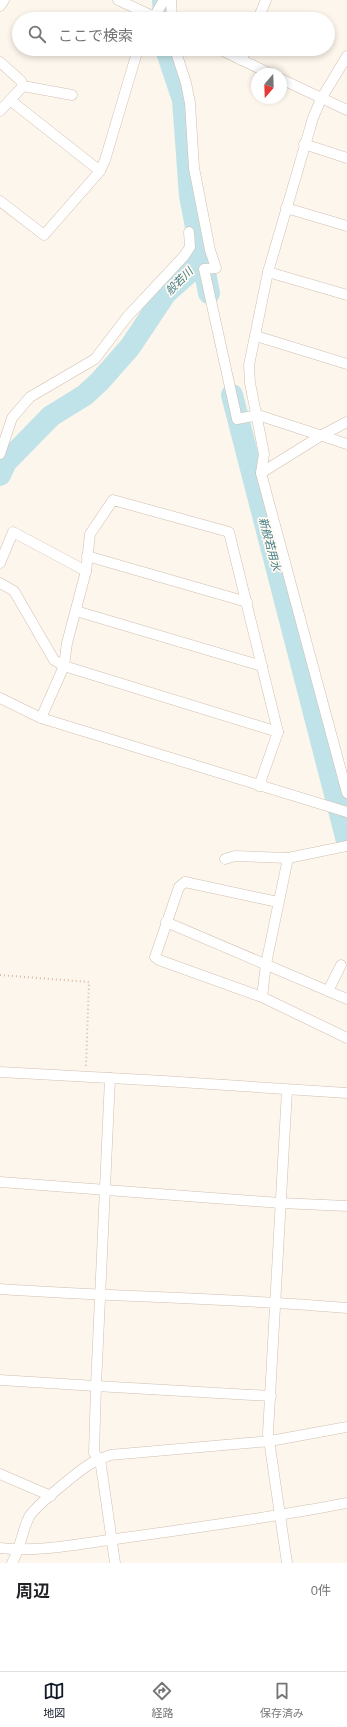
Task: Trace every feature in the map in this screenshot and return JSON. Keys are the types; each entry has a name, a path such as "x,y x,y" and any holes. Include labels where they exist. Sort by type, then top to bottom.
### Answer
{"street":[{"path":"0,6 4,0"},
{"path":"118,0 145,12"},
{"path":"158,12 164,0"},
{"path":"170,0 171,12"},
{"path":"261,12 266,0"},
{"path":"0,201 44,235 100,171 111,143 136,56"},
{"path":"177,56 186,83 196,182 210,250 216,268 204,268 237,419 258,415 347,444"},
{"path":"233,56 258,68"},
{"path":"241,60 243,56"},
{"path":"347,56 321,99 304,144 268,272 249,365 250,384 258,415 264,454 261,473 322,706 347,793"},
{"path":"0,62 21,81 23,86"},
{"path":"287,82 347,110"},
{"path":"23,86 72,95"},
{"path":"0,111 23,86"},
{"path":"10,100 100,171"},
{"path":"304,144 347,158"},
{"path":"286,208 347,226"},
{"path":"1,449 12,418 30,397 95,359 127,317 184,256 190,247 189,232"},
{"path":"268,272 347,295"},
{"path":"256,336 347,364"},
{"path":"261,473 322,435 347,422"},
{"path":"41,718 64,666 67,643 86,571 90,534 113,500 229,532 278,732 259,786"},
{"path":"0,563 13,532 86,571"},
{"path":"87,556 247,602"},
{"path":"0,583 14,591 54,660 64,666 278,732"},
{"path":"76,611 262,666"},
{"path":"0,698 41,718 347,812"},
{"path":"225,859 235,856 288,858 343,847"},
{"path":"262,997 266,964 288,858"},
{"path":"278,902 185,882 179,887 155,957 159,960 262,997 347,1038"},
{"path":"166,922 347,999"},
{"path":"328,991 341,965"},
{"path":"0,1072 347,1093"},
{"path":"110,1078 94,1453 100,1460 115,1563"},
{"path":"287,1090 268,1433 287,1563"},
{"path":"0,1182 280,1203 347,1206"},
{"path":"0,1289 101,1296 275,1302 347,1308"},
{"path":"0,1380 271,1396"},
{"path":"12,1563 19,1550 29,1516 75,1474 92,1463 110,1455 270,1441 347,1427"},
{"path":"0,1474 51,1496"},
{"path":"0,1548 19,1550 112,1539 280,1516 347,1503"}],"path":[{"path":"0,974 89,982 86,1077"}],"waterway":[{"name":"般若川","path":"163,0 164,12"},
{"name":"般若川","path":"168,56 183,100 190,196 209,293"},
{"name":"般若川","path":"0,475 6,462 51,416 85,395 100,381 130,347 166,293 193,269 199,246"},
{"name":"新般若用水","path":"232,395 347,841"}]}
